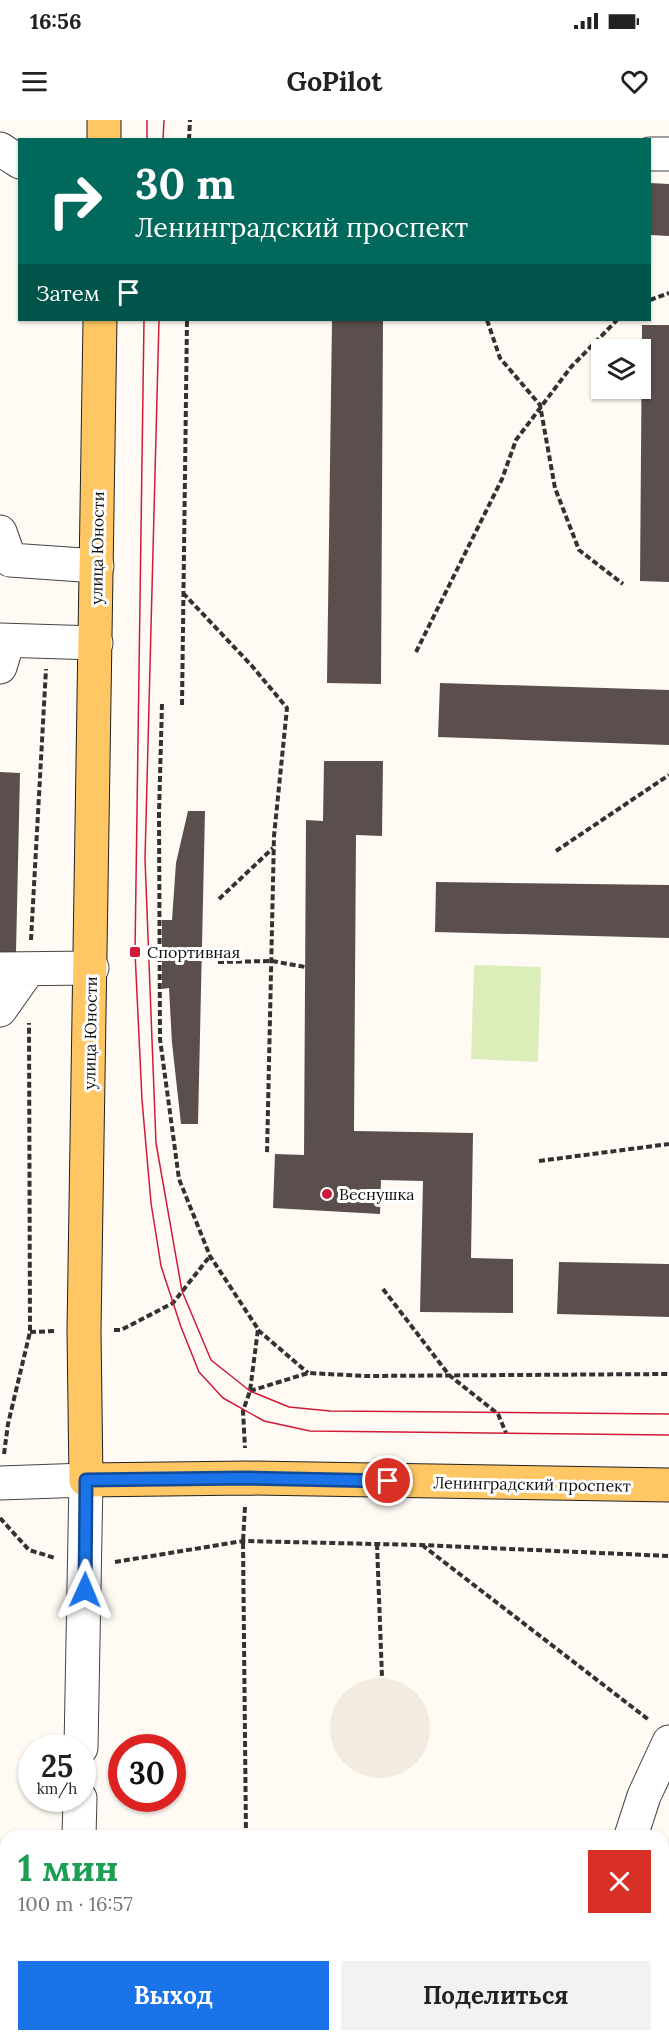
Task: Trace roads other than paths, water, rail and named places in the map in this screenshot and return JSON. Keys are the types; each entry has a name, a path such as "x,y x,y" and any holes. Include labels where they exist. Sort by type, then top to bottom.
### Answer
{"main road":[{"path":"104,120 104,138"},
{"name":"улица Юности","path":"86,1480 84,1331 92,968 92,778 100,321"},
{"name":"Ленинградский проспект","path":"86,1480 247,1478 669,1485"}],"street":[{"path":"0,149 18,161"},
{"path":"651,154 669,154"},
{"path":"0,532 9,560 97,566"},
{"path":"3,649 48,642 96,643"},
{"path":"15,1013 15,969 92,968"},
{"name":"Ленинградский проспект","path":"2,1469 86,1480"},
{"name":"улица Юности","path":"81,1734 86,1480"},
{"path":"633,1830 660,1731"},
{"path":"79,1830 80,1812"}],"tram line":[{"path":"147,120 147,138"},
{"path":"163,138 164,120"},
{"path":"144,321 135,952 142,1100 151,1203 161,1266 199,1372 223,1398 264,1421 310,1431 669,1435"},
{"path":"159,321 145,859 156,1143 182,1291 211,1360 250,1391 289,1407 330,1411 669,1414"}],"place":[{"name":"Спортивная","path":"135,952"},
{"name":"Веснушка","path":"327,1194"}]}
